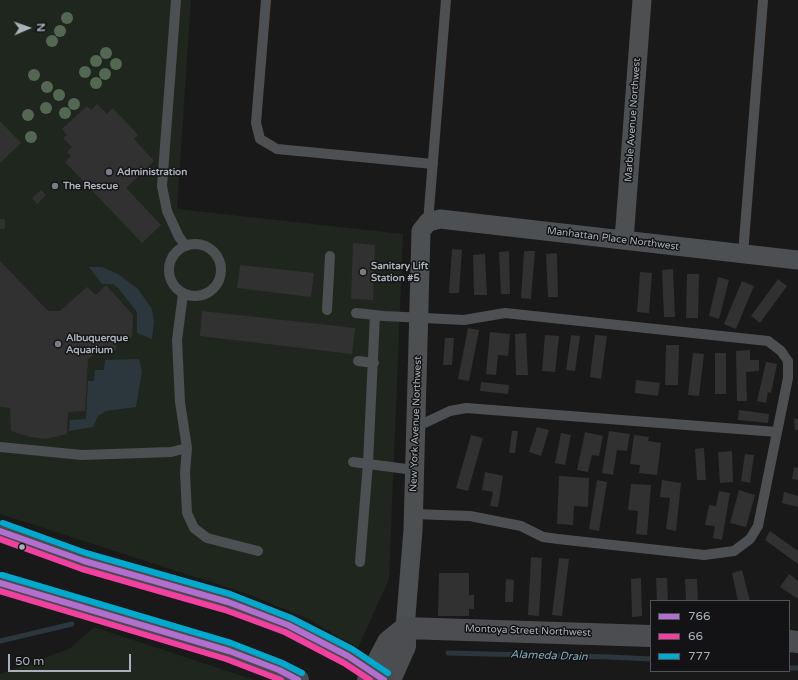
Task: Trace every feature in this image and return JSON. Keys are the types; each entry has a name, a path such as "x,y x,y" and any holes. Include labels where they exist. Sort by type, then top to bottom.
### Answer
{"main road":[{"path":"0,531 84,561 236,605 288,625 333,647 379,678"},
{"path":"0,583 229,651 279,670 298,680"}],"street":[{"name":"Marble Avenue Northwest","path":"624,240 642,0"},
{"name":"Manhattan Place Northwest","path":"428,222 440,219 798,260"},
{"name":"New York Avenue Northwest","path":"405,628 413,514 421,232 428,222"},
{"name":"Montoya Street Northwest","path":"405,628 650,636"},
{"path":"379,678 388,642 405,628"}],"lane":[{"path":"176,0 162,186 167,211 179,237 186,246"},
{"path":"266,0 256,123 260,139 277,149 433,164"},
{"path":"428,222 446,0"},
{"path":"743,254 763,0"},
{"path":"200,245 209,248 216,254 221,266 222,271 220,280 216,287 209,293 197,297 183,294 176,288 170,278 169,268 174,255 186,246 200,245"},
{"path":"327,310 330,256"},
{"path":"183,294 177,340 180,402 187,448 185,472 187,513 194,528 207,538 258,551"},
{"path":"356,313 464,320 505,313 768,341 780,351 788,361 788,378 758,526 750,539 734,551 704,555 566,540 542,537 522,526 470,516 413,514"},
{"path":"360,562 368,463 374,363 375,315"},
{"path":"358,361 374,363"},
{"path":"416,427 450,411 466,408 777,432"},
{"path":"0,447 82,455 171,452 187,448"},
{"path":"353,462 414,470"}],"shaded area":[{"path":"0,0 191,0 177,209 403,234 389,579 358,648 308,619 248,594 0,514"},
{"path":"89,267 102,267 118,274 138,289 152,309 154,321 152,339 137,333 137,312 118,288 113,284 102,284"},
{"path":"139,359 142,371 136,407 106,411 98,416 93,427 69,431 70,420 86,419 88,381 94,381 95,370 104,370 105,360"},
{"path":"94,627 254,680 0,680 0,674 69,649"}],"building":[{"name":"Administration","path":"97,104 107,114 113,108 138,135 134,139 154,161 126,188 161,225 142,243 65,162 71,156 67,152 72,147 63,138 67,135 62,129 87,106 91,110"},
{"path":"0,121 21,143 0,163"},
{"path":"41,190 46,195 37,204 32,198"},
{"path":"0,219 5,219 5,229 0,229"},
{"name":"Sanitary Lift Station #5","path":"353,243 375,245 373,300 351,299"},
{"path":"452,249 462,250 459,293 449,293"},
{"path":"509,251 510,294 501,294 499,252"},
{"path":"524,251 535,251 531,299 521,298"},
{"path":"557,253 558,297 548,297 546,254"},
{"path":"485,254 487,295 474,295 473,255"},
{"name":"Albuquerque Aquarium","path":"0,261 48,311 60,311 87,287 96,295 106,285 133,315 132,338 117,338 116,350 98,352 88,359 85,411 68,412 67,434 46,439 30,437 11,431 10,408 0,407"},
{"path":"240,265 314,273 311,297 237,288"},
{"path":"673,269 675,317 664,317 662,270"},
{"path":"640,272 652,273 649,313 637,312"},
{"path":"687,274 699,274 698,318 686,318"},
{"path":"718,277 729,280 719,319 709,316"},
{"path":"778,279 787,286 760,323 751,316"},
{"path":"742,281 754,286 736,329 724,324"},
{"path":"202,311 355,328 352,354 200,336"},
{"path":"468,328 479,330 469,381 458,379"},
{"path":"490,332 510,334 508,356 498,355 496,375 486,374"},
{"path":"526,333 528,375 516,375 515,334"},
{"path":"545,335 559,336 555,372 542,371"},
{"path":"571,335 580,336 575,371 566,370"},
{"path":"595,335 607,336 601,379 590,377"},
{"path":"445,338 454,338 452,365 443,365"},
{"path":"666,345 679,345 678,385 665,385"},
{"path":"750,350 750,360 759,360 759,371 746,372 747,401 737,401 736,351"},
{"path":"693,353 704,354 699,396 688,395"},
{"path":"715,353 726,353 726,394 715,394"},
{"path":"766,362 777,364 771,393 768,392 766,403 757,401"},
{"path":"636,380 660,383 658,396 635,393"},
{"path":"481,382 509,385 508,394 480,391"},
{"path":"739,410 769,414 768,423 738,420"},
{"path":"794,419 798,419 798,430 795,430"},
{"path":"537,427 549,430 541,456 529,452"},
{"path":"512,431 518,431 515,453 509,453"},
{"path":"609,431 630,434 627,451 617,450 613,475 602,473"},
{"path":"585,432 603,436 599,456 592,455 588,472 577,470"},
{"path":"561,433 571,435 565,465 555,463"},
{"path":"471,435 483,438 468,491 456,488"},
{"path":"634,435 649,437 648,441 661,443 657,475 639,473 640,465 630,464"},
{"path":"704,448 706,480 697,480 695,449"},
{"path":"732,451 733,482 720,483 718,452"},
{"path":"745,454 754,455 750,483 741,481"},
{"path":"794,467 798,468 798,480 792,479"},
{"path":"485,472 503,476 498,507 490,506 493,492 482,490"},
{"path":"559,476 589,478 588,507 574,506 573,525 557,524"},
{"path":"597,480 607,482 599,531 589,529"},
{"path":"662,480 681,483 676,531 666,529 670,498 660,497"},
{"path":"631,484 651,485 647,535 636,534 638,511 628,510"},
{"path":"739,490 755,495 746,527 730,523"},
{"path":"719,491 730,493 722,540 713,538 715,526 705,525 709,505 716,506"},
{"path":"784,492 798,496 798,507 782,503"},
{"path":"770,531 798,551 798,564 765,540"},
{"path":"531,557 542,558 539,616 528,615"},
{"path":"559,558 569,559 562,616 552,615"},
{"path":"742,570 750,600 738,600 732,573"},
{"path":"439,573 469,573 469,595 474,595 474,609 469,609 469,616 438,616"},
{"path":"789,574 798,581 798,599 780,587"},
{"path":"641,578 642,616 632,617 631,579"},
{"path":"656,578 667,578 668,600 657,600"},
{"path":"506,579 514,580 513,602 505,602"},
{"path":"685,579 697,579 698,600 686,600"}],"waterway":[{"name":"Alameda Drain","path":"0,641 72,624"},
{"name":"Alameda Drain","path":"448,653 650,659"},
{"name":"Alameda Drain","path":"790,668 798,668"}],"transit line":[{"name":"777","path":"3,523 86,553 230,594 291,618 352,649 388,673"},
{"name":"766","path":"0,531 84,561 228,602 288,625 348,656 384,680"},
{"name":"66","path":"0,539 82,569 225,610 285,632 344,663 370,680"},
{"name":"777","path":"2,575 231,643 282,663 302,673"},
{"name":"766","path":"0,583 229,651 279,670 298,680"},
{"name":"66","path":"0,591 226,659 281,680"}],"place":[{"name":"Administration","path":"109,172"},
{"name":"The Rescue","path":"55,186"},
{"name":"Sanitary Lift Station #5","path":"363,272"},
{"name":"Albuquerque Aquarium","path":"58,344"}]}
